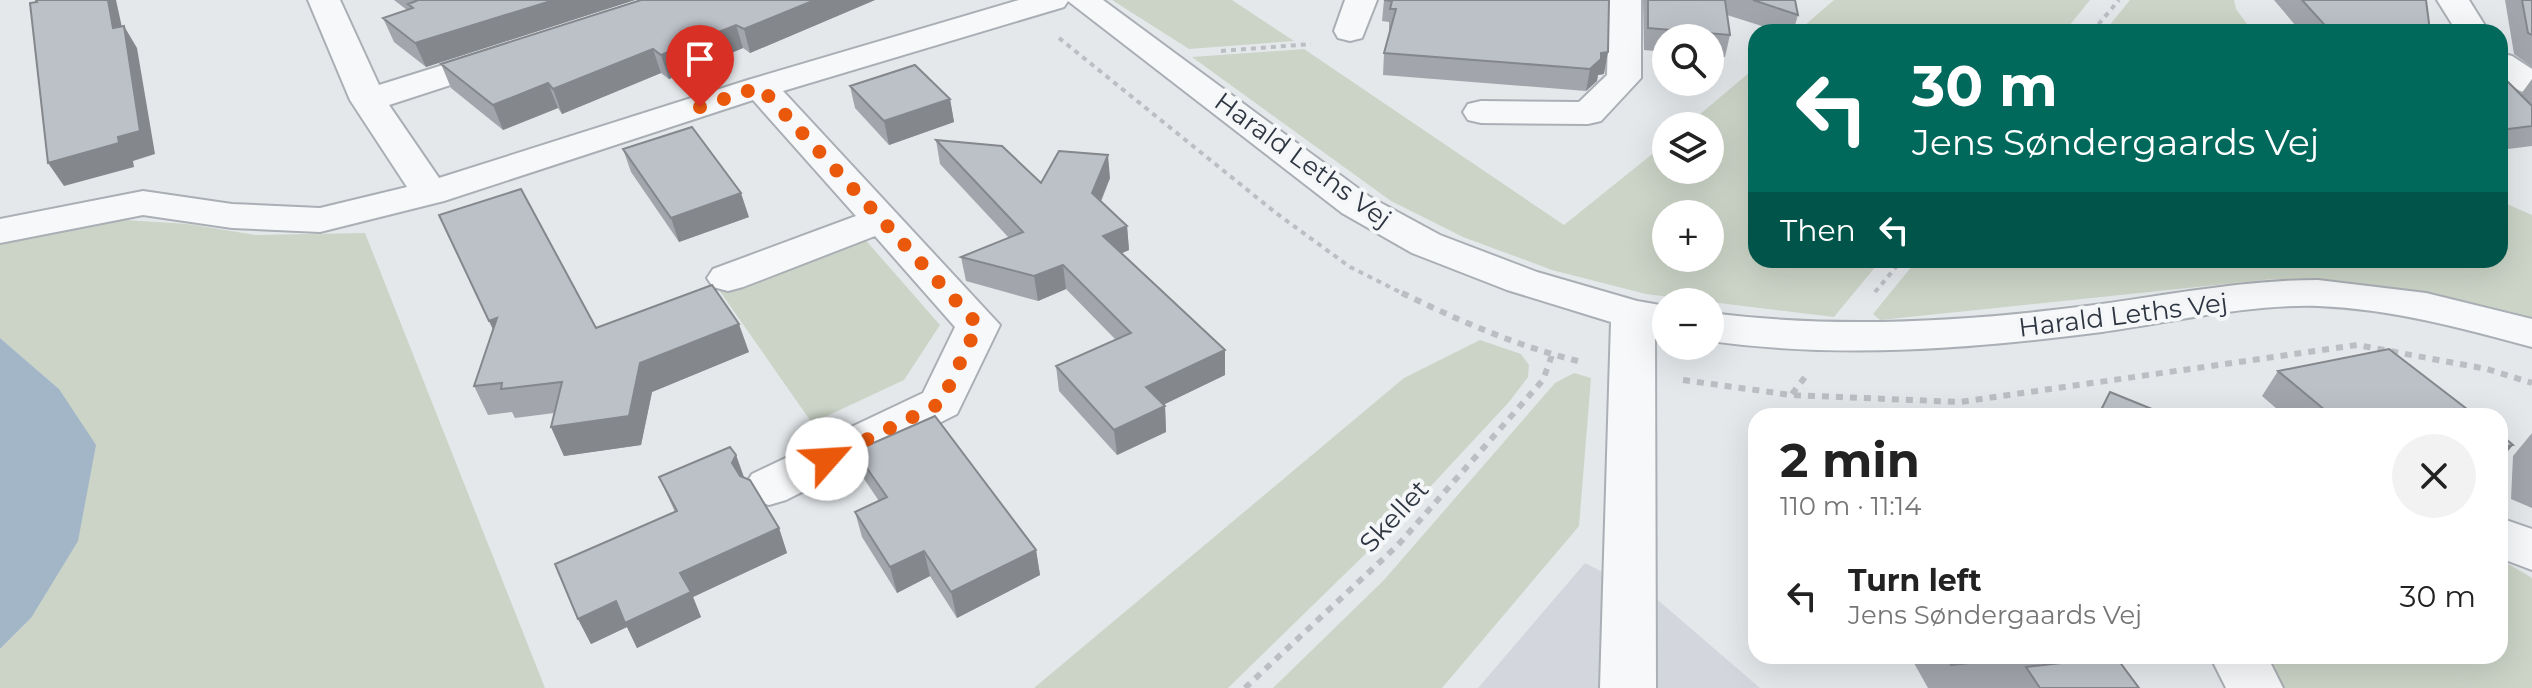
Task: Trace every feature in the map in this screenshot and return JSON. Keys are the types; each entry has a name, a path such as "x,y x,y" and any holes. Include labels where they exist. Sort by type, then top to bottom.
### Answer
{"street":[{"path":"324,0 368,100 430,193"},
{"path":"0,231 143,203 232,216 320,220 430,193 760,87 1053,0"},
{"name":"Harald Leths Vej","path":"1083,0 1356,205 1426,244 1522,281 1649,317 1632,372 1628,688"},
{"path":"1350,31 1361,0"},
{"path":"1481,112 1588,113 1624,78 1625,0"},
{"path":"2453,0 2468,24"},
{"path":"368,100 530,48"},
{"path":"2508,68 2532,84"},
{"path":"760,87 978,325 941,403 769,487"},
{"path":"728,278 881,220"},
{"name":"Harald Leths Vej","path":"1724,330 1837,338 1971,335 2255,298 2317,293 2395,302 2532,333"},
{"path":"2508,540 2532,550"},
{"path":"2242,664 2255,688"}],"path":[{"path":"2099,24 2119,0"},
{"path":"1160,55 1328,42 1350,31"},
{"path":"1632,372 1791,395 1960,402 2357,345 2487,369 2532,383"},
{"name":"Skellet","path":"1245,688 1398,545 1543,380 1552,355 1632,372"}],"shaded area":[{"path":"1112,0 1232,0 1294,41 1189,49"},
{"path":"1834,0 2090,0 2070,24 1806,24"},
{"path":"2130,0 2234,0 2236,9 2247,24 2110,24"},
{"path":"1304,49 1564,225 1652,154 1652,184 1724,184 1724,112 1703,112 1748,74 1748,268 1874,268 1834,317 1724,304 1724,288 1652,288 1652,295 1646,294 1552,270 1463,237 1391,201 1192,57"},
{"path":"2508,204 2532,215 2532,318 2434,295 2338,282 2273,279 1880,320 1873,314 1910,268 2508,268"},
{"path":"110,219 188,224 256,235 365,233 545,688 0,688 0,649 31,618 59,389 0,338 0,243"},
{"path":"862,236 940,325 904,380 812,423 719,290"},
{"path":"1480,340 1521,354 1529,365 1528,377 1509,402 1391,529 1228,688 1034,688 1404,378"},
{"path":"1574,373 1591,378 1579,526 1442,688 1273,688 1384,580 1555,383"},
{"path":"1585,563 1659,601 1760,688 1478,688"},
{"path":"2508,564 2532,578 2532,688 2284,688 2274,664 2508,664"}],"water":[{"path":"0,338 59,389 96,445 78,541 31,618 0,649"}],"building":[{"path":"36,0 108,0 113,28 124,26 140,131 118,137 119,143 48,163 30,3"},
{"path":"415,0 554,0 415,43 383,18 413,8 408,4"},
{"path":"641,0 815,0 744,29 736,25 661,55 653,49 553,89 548,83 493,105 441,64"},
{"path":"1384,0 1609,0 1608,52 1601,53 1601,59 1590,69 1384,53 1396,9 1390,9 1392,1"},
{"path":"1648,0 1725,0 1730,35 1724,34 1724,24 1652,24 1652,28 1648,28"},
{"path":"1753,0 1795,0 1798,15"},
{"path":"2302,0 2426,0 2429,24 2324,24"},
{"path":"2522,0 2532,0 2532,35 2528,33"},
{"path":"915,65 950,99 884,121 850,86"},
{"path":"2508,82 2532,106 2532,126 2508,129"},
{"path":"692,127 741,193 671,218 623,149"},
{"path":"936,140 1002,146 1041,183 1059,151 1108,155 1092,193 1127,226 1103,236 1225,350 1146,387 1165,406 1114,430 1056,366 1131,333 1063,265 1034,276 961,257 1023,232"},
{"path":"521,189 596,328 712,285 739,324 640,363 629,416 551,427 562,382 501,389 502,383 474,386 497,318 489,321 439,215"},
{"path":"2389,349 2466,408 2322,408 2278,371"},
{"path":"2110,392 2149,408 2102,408"},
{"path":"935,416 1036,550 951,592 924,551 890,567 855,512 887,497 855,451"},
{"path":"730,447 736,455 732,463 740,476 750,480 779,528 680,573 691,592 625,623 616,601 578,619 555,564 677,511 659,477"},
{"path":"2121,664 2139,688 2040,688 2026,667"}],"route":[{"path":"700,107 760,87 978,325 941,403 827,459"}]}
